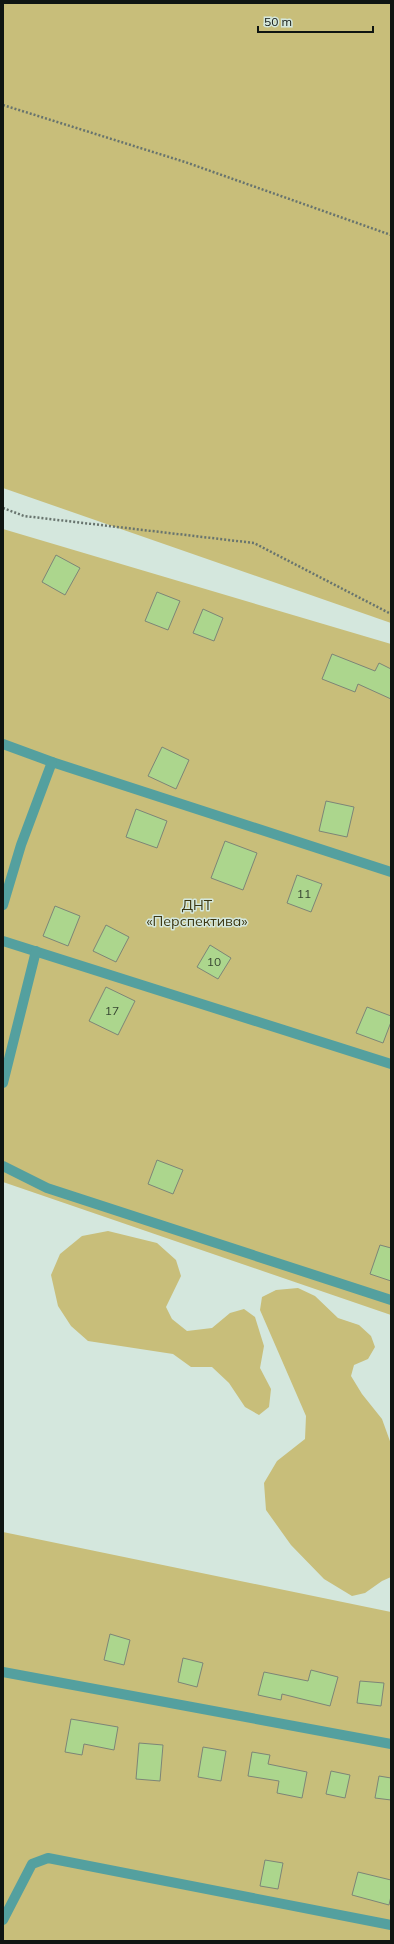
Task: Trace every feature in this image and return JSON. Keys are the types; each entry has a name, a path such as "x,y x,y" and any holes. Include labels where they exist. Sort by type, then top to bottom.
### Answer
{"street":[{"path":"3,744 52,762 391,872"},
{"path":"3,905 21,845 52,762"},
{"path":"3,941 391,1064"},
{"path":"3,1082 36,951"},
{"path":"3,1166 47,1188 391,1300"},
{"path":"3,1672 391,1744"},
{"path":"3,1920 32,1864 48,1858 391,1925"}],"path":[{"path":"3,105 185,162 391,235"},
{"path":"3,508 24,516 254,544 391,614"}],"green space":[{"path":"3,3 391,3 391,623 3,488"},
{"name":"ДНТ «Перспектива»","path":"3,529 391,644 391,1315 3,1182"},
{"path":"108,1231 157,1243 176,1260 181,1276 166,1307 172,1319 187,1331 212,1328 230,1313 244,1309 255,1317 264,1346 260,1368 271,1389 269,1407 259,1415 245,1407 229,1383 212,1367 191,1367 173,1354 88,1341 71,1326 58,1306 51,1275 60,1254 82,1236"},
{"path":"298,1288 315,1296 338,1318 359,1325 371,1336 375,1347 368,1359 354,1365 351,1376 362,1394 382,1419 391,1444 391,1577 382,1581 365,1593 352,1596 324,1579 291,1545 266,1510 264,1483 277,1461 305,1439 306,1416 260,1310 262,1297 276,1290"},
{"path":"3,1532 391,1612 391,1941 3,1941"}],"building":[{"path":"56,555 80,568 65,595 42,582"},
{"path":"157,592 180,601 168,630 145,621"},
{"path":"203,609 223,618 214,641 193,633"},
{"path":"332,654 375,671 379,663 391,669 391,699 358,684 355,692 322,679"},
{"path":"162,747 189,760 176,789 148,776"},
{"path":"326,801 354,807 347,837 319,831"},
{"path":"136,809 167,821 157,848 126,837"},
{"path":"225,841 257,853 243,890 211,878"},
{"path":"297,875 322,884 311,912 287,903"},
{"path":"55,906 80,916 68,946 43,936"},
{"path":"106,925 129,937 116,962 93,951"},
{"path":"210,945 231,958 218,979 197,967"},
{"path":"106,987 135,1001 118,1035 89,1021"},
{"path":"367,1007 391,1016 391,1022 383,1043 356,1033"},
{"path":"157,1160 183,1170 173,1194 148,1184"},
{"path":"380,1245 391,1248 391,1281 370,1274"},
{"path":"110,1634 130,1640 124,1665 104,1660"},
{"path":"183,1658 203,1663 197,1687 178,1682"},
{"path":"311,1670 338,1677 330,1706 282,1694 281,1700 258,1695 264,1672 308,1681"},
{"path":"360,1681 384,1683 381,1706 357,1703"},
{"path":"71,1719 118,1727 114,1750 84,1744 82,1755 65,1752"},
{"path":"139,1743 163,1745 160,1781 136,1779"},
{"path":"203,1747 226,1751 221,1781 198,1777"},
{"path":"252,1752 270,1755 268,1764 307,1772 302,1798 277,1793 279,1781 248,1776"},
{"path":"331,1771 350,1775 345,1798 326,1794"},
{"path":"379,1776 391,1778 391,1800 375,1798"},
{"path":"265,1860 283,1863 278,1889 260,1886"},
{"path":"358,1872 391,1880 391,1896 389,1905 352,1895"}]}
